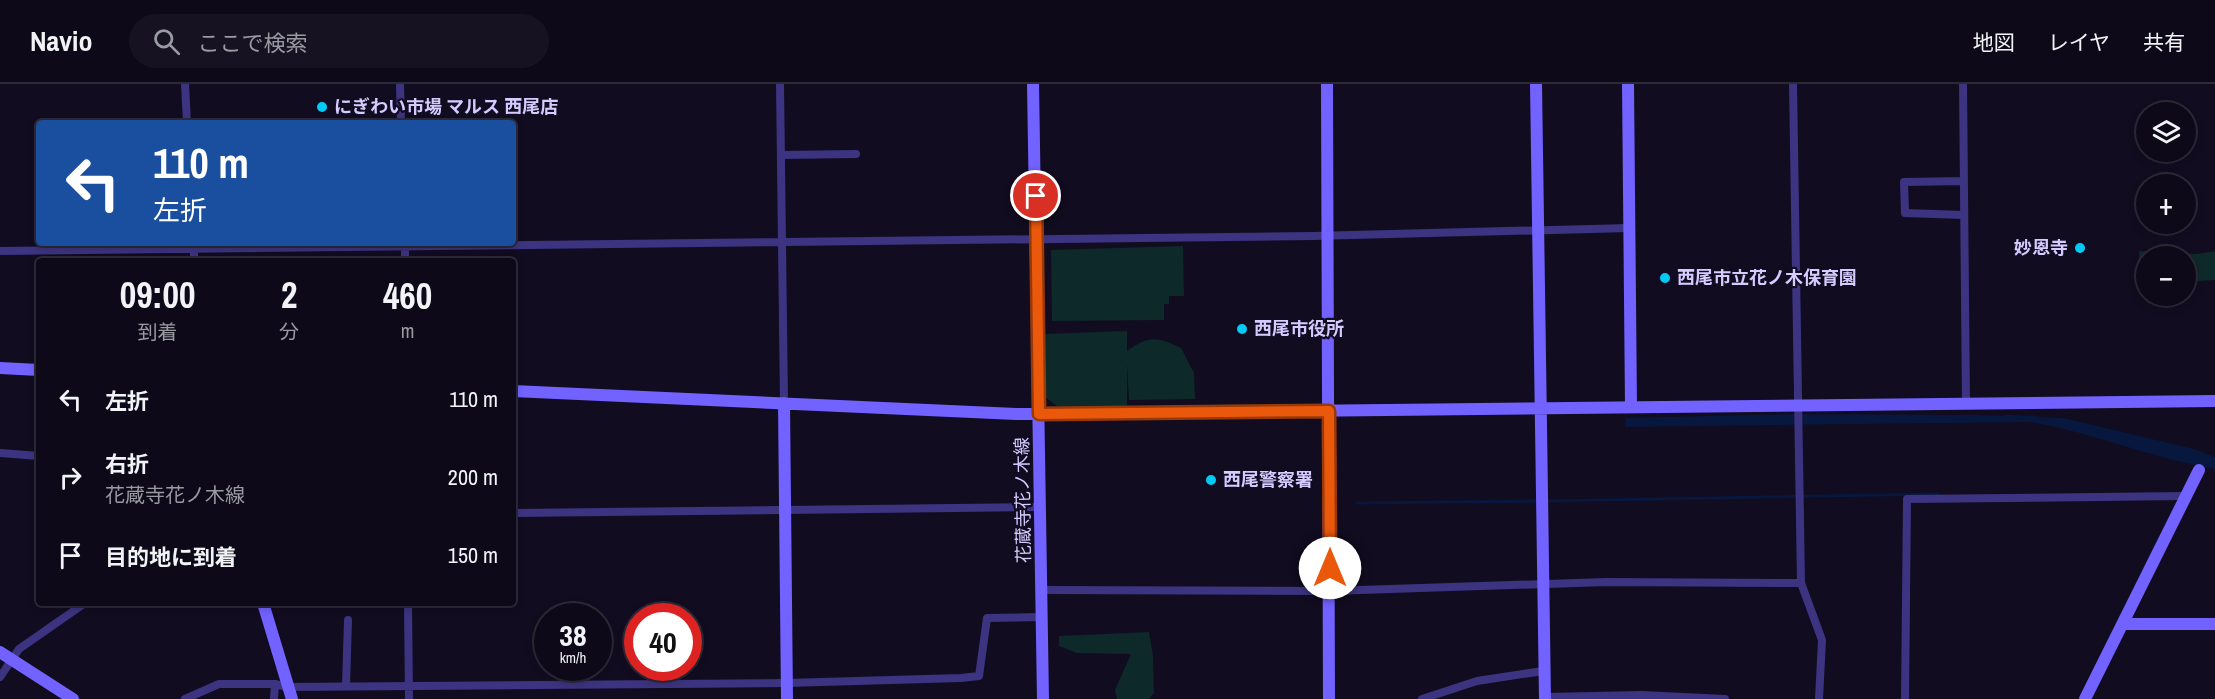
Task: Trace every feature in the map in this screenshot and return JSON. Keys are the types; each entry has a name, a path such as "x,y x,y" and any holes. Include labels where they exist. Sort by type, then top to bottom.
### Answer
{"street":[{"path":"185,84 187,120"},
{"path":"400,84 401,120"},
{"path":"780,84 787,699"},
{"name":"花蔵寺花ノ木線","path":"1033,84 1043,699"},
{"path":"1328,84 1329,699"},
{"path":"1536,84 1545,698 1642,695 1725,699"},
{"path":"1628,84 1631,407"},
{"path":"1793,84 1801,583 1822,640 1820,699"},
{"path":"1963,84 1966,403"},
{"path":"781,154 856,154"},
{"path":"1964,181 1904,182 1905,213 1964,215"},
{"path":"516,243 1328,235 1629,228"},
{"path":"0,251 194,246"},
{"path":"0,368 36,370"},
{"path":"516,391 1039,414 2215,401"},
{"path":"0,453 36,456"},
{"path":"2085,699 2199,470"},
{"path":"1905,699 1907,499 2185,496"},
{"path":"516,513 1041,507"},
{"path":"1042,591 1330,591 1544,584 1801,583"},
{"path":"0,677 19,649 81,606"},
{"path":"264,606 285,690"},
{"path":"408,606 409,699"},
{"path":"185,699 219,684 285,690 409,684 786,683 979,676 987,618 1042,617"},
{"path":"346,686 348,620"},
{"path":"2124,624 2215,624"},
{"path":"0,652 74,699"},
{"path":"1422,699 1447,695 1506,675 1543,671"},
{"path":"274,699 285,690"}],"green space":[{"path":"1183,246 1184,296 1169,296 1169,304 1164,304 1164,320 1052,321 1051,250"},
{"path":"2215,251 2215,280 2196,281 2196,254"},
{"path":"1127,331 1127,351 1153,339 1181,348 1194,373 1195,399 1129,400 1127,364 1127,406 1057,406 1045,397 1044,334"},
{"path":"1149,632 1153,656 1154,693 1149,699 1117,699 1115,690 1131,654 1077,653 1059,646 1059,636"}],"water":[{"path":"1792,414 2064,418 2194,449 2215,457 2215,469 2076,432 2029,422 1625,427 1626,418"}],"waterway":[{"path":"2006,416 2038,418"},
{"path":"1545,501 1938,494"},
{"path":"1357,503 1538,501"}],"place":[{"name":"にぎわい市場 マルス 西尾店","path":"322,107"},
{"name":"妙恩寺","path":"2080,248"},
{"name":"西尾市立花ノ木保育園","path":"1665,278"},
{"name":"西尾市役所","path":"1242,329"},
{"name":"西尾警察署","path":"1211,480"}],"route":[{"path":"1036,196 1039,414 1329,411 1330,568"}]}
